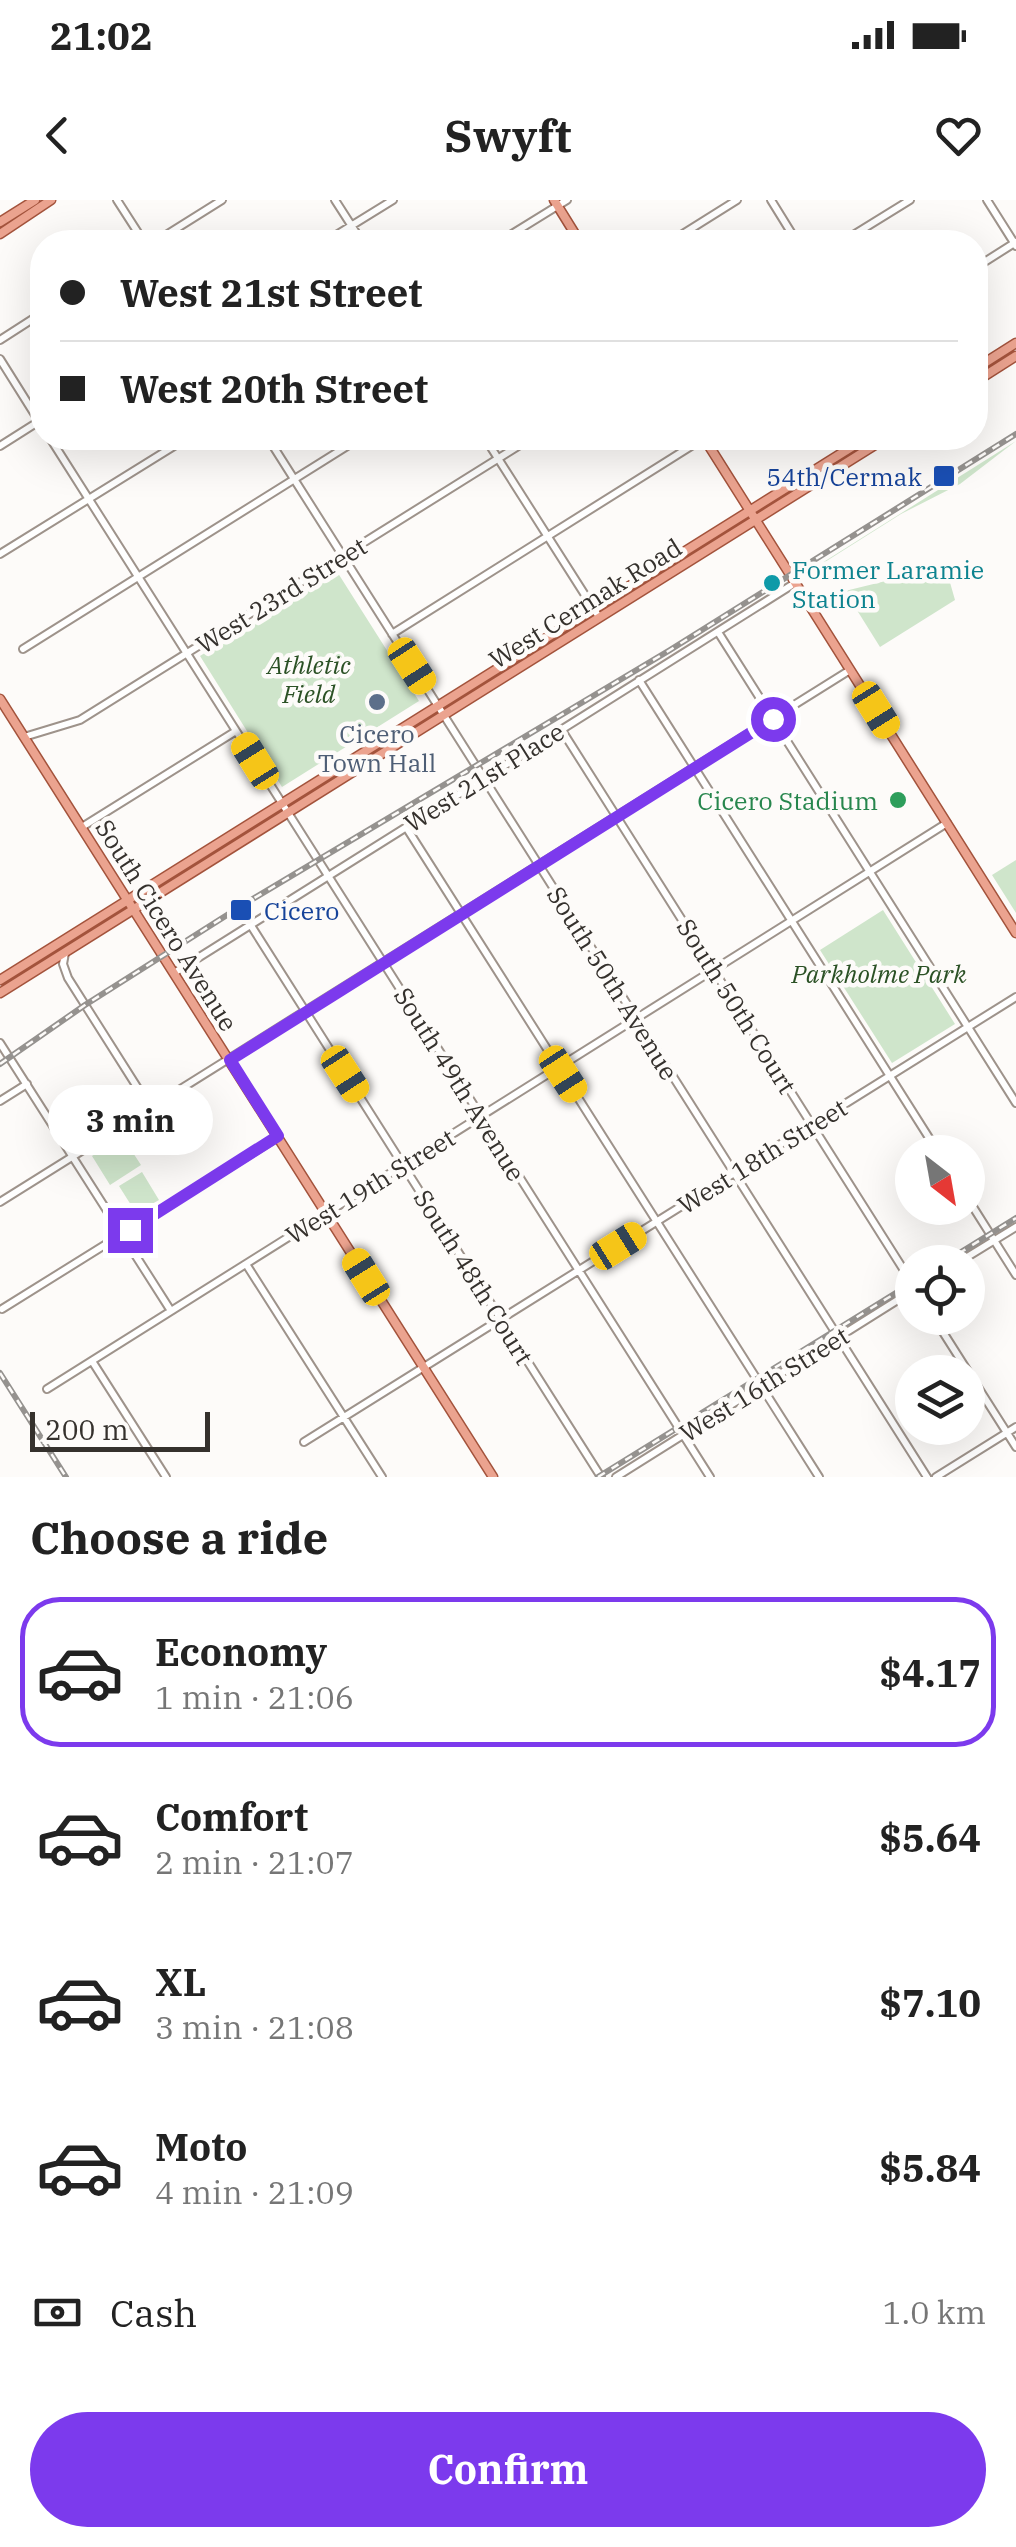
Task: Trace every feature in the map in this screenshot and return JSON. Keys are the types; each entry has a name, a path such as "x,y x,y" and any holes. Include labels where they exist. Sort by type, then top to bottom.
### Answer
{"main road":[{"path":"0,222 36,200"},
{"path":"0,234 51,200"},
{"path":"556,203 573,230"},
{"path":"988,361 1016,344"},
{"path":"988,374 1016,356"},
{"path":"712,450 1016,933"},
{"name":"West Cermak Road","path":"0,980 599,617 848,450"},
{"name":"West Cermak Road","path":"441,710 594,608 865,450"},
{"name":"South Cicero Avenue","path":"0,699 493,1477"},
{"name":"West Cermak Road","path":"0,993 284,808"}],"street":[{"path":"117,200 136,230"},
{"path":"174,230 222,200"},
{"path":"335,200 354,230"},
{"path":"345,230 393,200"},
{"path":"517,230 556,203 567,200"},
{"path":"689,230 737,200"},
{"path":"770,200 790,230"},
{"path":"861,230 910,200"},
{"path":"987,200 1015,244 988,260"},
{"path":"0,340 30,321"},
{"path":"0,359 30,405"},
{"path":"0,446 30,428"},
{"name":"South 49th Avenue","path":"58,450 710,1477"},
{"path":"0,554 168,450"},
{"name":"South 50th Avenue","path":"276,450 927,1477"},
{"path":"23,649 341,450"},
{"path":"493,450 599,617"},
{"name":"West 23rd Street","path":"24,736 80,720 511,450"},
{"path":"392,634 685,450"},
{"name":"West 21st Place","path":"174,972 795,583"},
{"path":"718,632 1016,1104"},
{"path":"0,1202 850,670"},
{"path":"640,680 927,1135"},
{"name":"South 50th Court","path":"561,729 895,1256"},
{"path":"82,827 236,731"},
{"name":"West 19th Street","path":"48,1389 947,823"},
{"path":"406,827 819,1477"},
{"name":"South 48th Court","path":"250,924 601,1477"},
{"path":"65,952 68,978 151,1109"},
{"name":"West 18th Street","path":"304,1442 1016,997"},
{"path":"0,1042 171,1311"},
{"path":"0,1101 27,1084"},
{"path":"2,1309 278,1136"},
{"path":"984,1225 1016,1275"},
{"path":"985,1246 1016,1227"},
{"path":"246,1264 382,1477"},
{"name":"West 16th Street","path":"616,1477 895,1303"},
{"path":"945,1335 1016,1446"},
{"path":"92,1361 166,1477"},
{"path":"936,1477 1016,1427"}],"green space":[{"path":"1016,441 960,484 901,514 817,567 809,578 806,573"},
{"path":"935,564 951,567 949,579 955,600 880,647 845,591"},
{"name":"Athletic Field","path":"336,570 419,701 282,787 200,656"},
{"path":"1016,860 1016,913 992,875"},
{"name":"Parkholme Park","path":"883,910 955,1024 892,1063 820,950"},
{"path":"122,1136 141,1165 110,1185 92,1156"},
{"path":"142,1172 159,1200 136,1213 119,1186"}],"railway":[{"path":"0,1064 246,903 670,650 1016,434"},
{"path":"972,1245 1016,1218"},
{"path":"598,1477 895,1294"},
{"path":"0,1373 66,1477"}],"place":[{"name":"54th/Cermak","path":"944,476"},
{"name":"Former Laramie Station","path":"772,583"},
{"name":"Cicero Town Hall","path":"377,702"},
{"name":"Cicero Stadium","path":"898,800"},
{"name":"Cicero","path":"241,910"}],"route":[{"path":"130,1230 278,1136 230,1060 773,719"}]}
